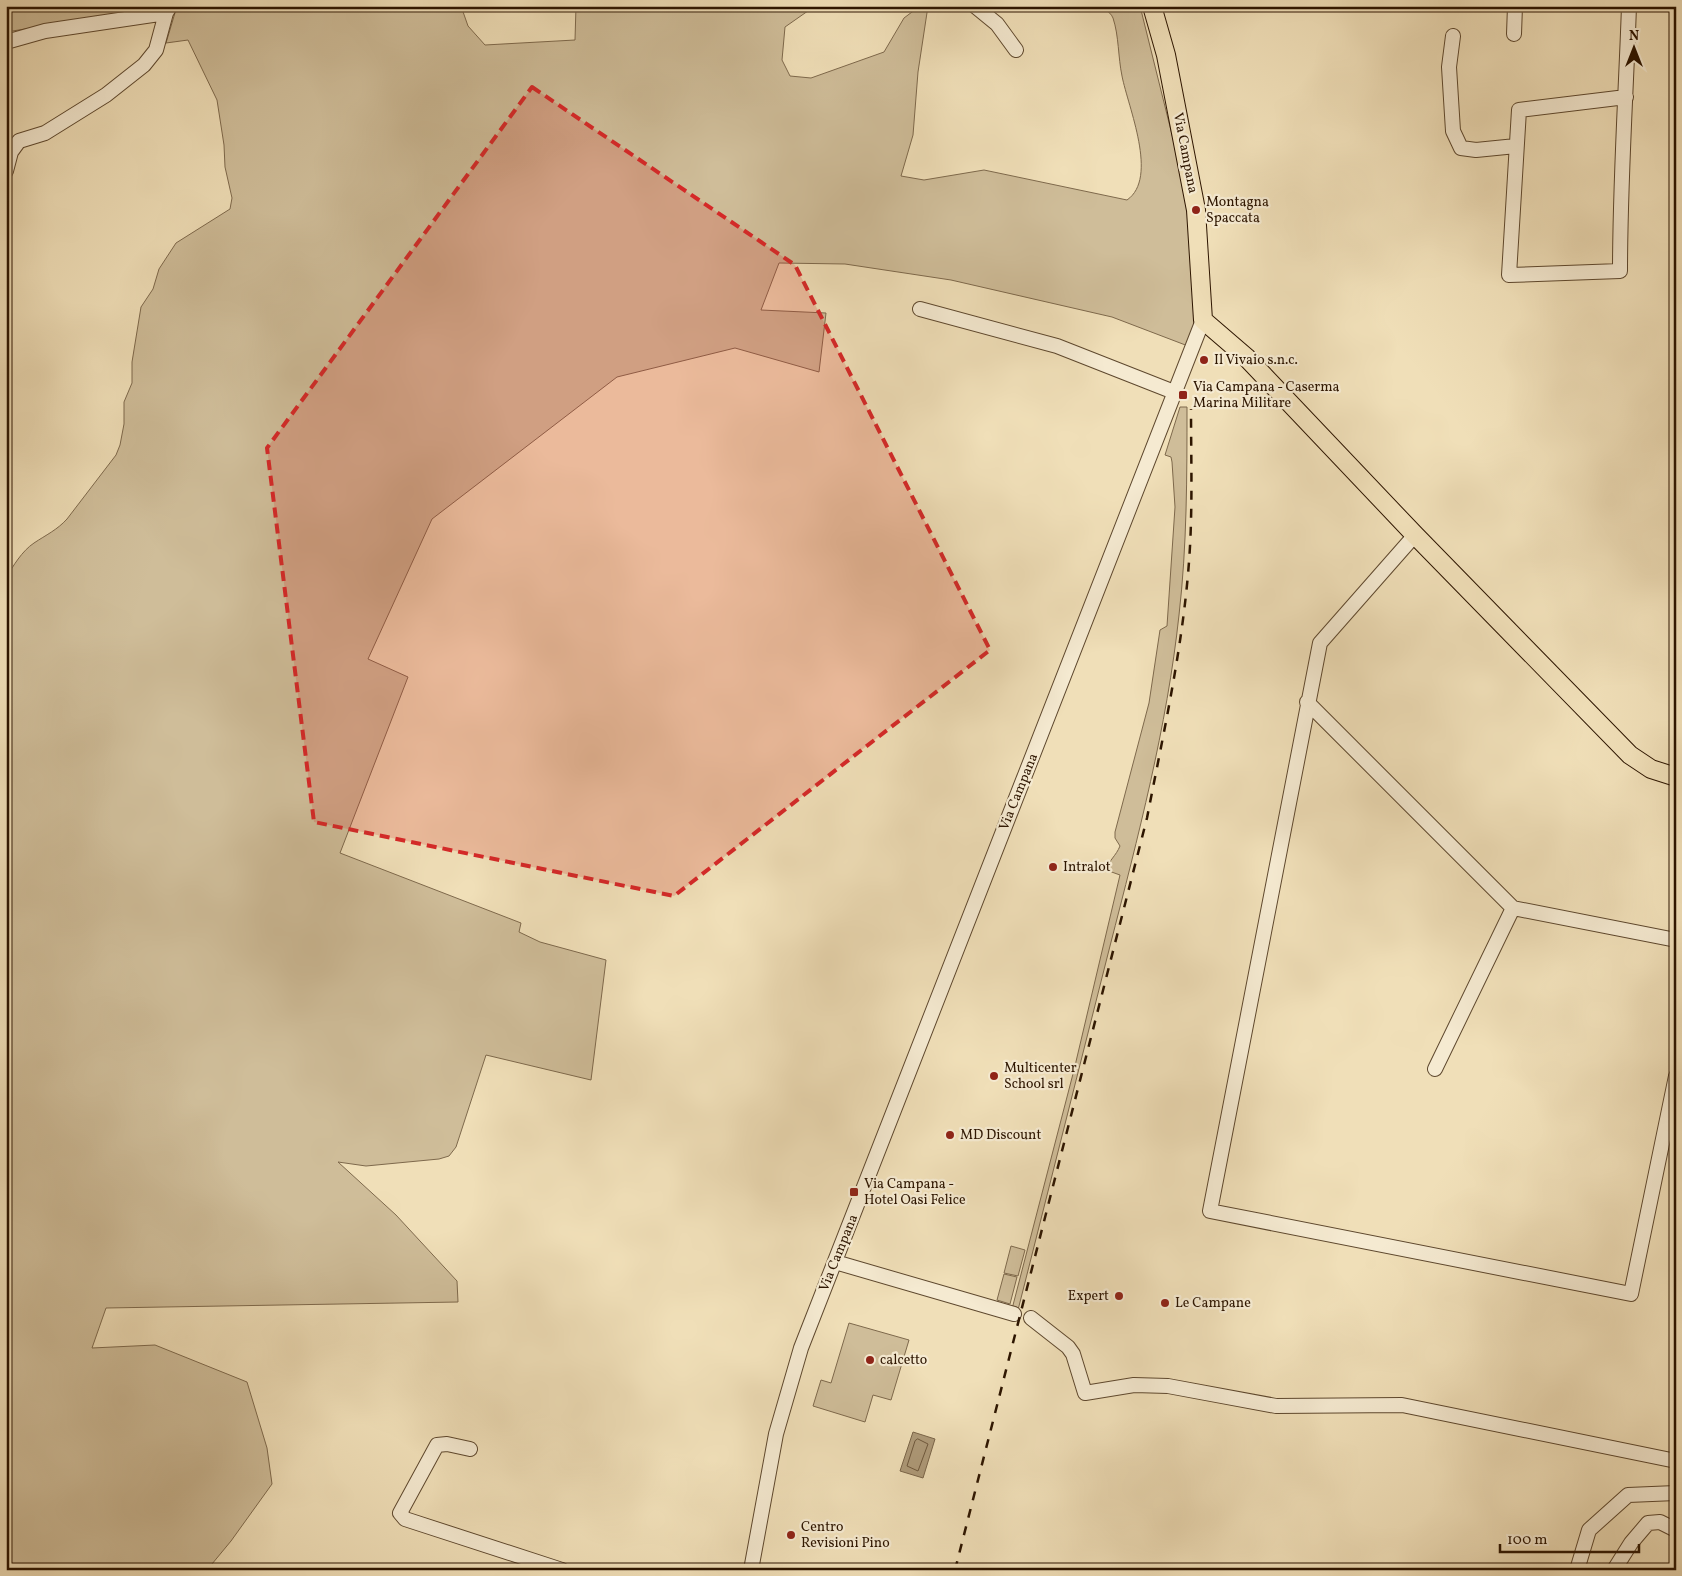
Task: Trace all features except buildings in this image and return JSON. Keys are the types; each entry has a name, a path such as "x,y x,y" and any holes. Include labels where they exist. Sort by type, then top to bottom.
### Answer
{"main road":[{"name":"Via Campana","path":"1152,6 1166,55 1196,210 1204,320"},
{"path":"1204,320 1246,357 1415,535 1630,755 1652,769 1676,777"}],"street":[{"path":"975,6 997,24 1016,50"},
{"path":"1514,34 1515,6"},
{"path":"1626,97 1518,110 1509,275 1620,271 1620,216 1626,97 1629,6"},
{"path":"6,42 45,31 168,10 156,50 144,65 106,95 45,133 19,141 11,152 6,171"},
{"path":"1453,36 1449,67 1453,131 1461,148 1476,150 1516,146"},
{"path":"920,309 1057,346 1174,392"},
{"name":"Via Campana","path":"751,1570 776,1434 801,1348 1174,392 1204,320"},
{"path":"1415,535 1320,643 1307,702 1210,1211 1631,1294 1676,1076"},
{"path":"1307,702 1513,908 1676,940"},
{"path":"1435,1069 1513,908"},
{"path":"835,1262 1014,1314"},
{"path":"1031,1318 1036,1320 1073,1354 1085,1393 1150,1385 1276,1406 1402,1405 1676,1461"},
{"path":"470,1449 446,1444 437,1445 400,1513 405,1519 562,1570"},
{"path":"1577,1570 1589,1530 1628,1495 1676,1493"},
{"path":"1614,1570 1631,1543 1648,1523 1660,1522 1676,1530"}],"highlighted area":[{"path":"532,87 795,265 990,650 674,896 314,822 267,448"}],"shaded area":[{"path":"6,6 154,6 133,12 6,32"},
{"path":"177,6 461,6 468,26 485,45 575,40 576,6 815,6 785,27 782,60 790,76 811,78 884,52 904,18 920,6 928,6 918,72 913,135 901,176 924,180 984,170 1127,200 1136,190 1141,176 1139,141 1122,76 1115,25 1104,6 1140,6 1183,179 1200,306 1188,346 1112,317 951,280 845,264 779,263 761,310 826,313 819,372 735,348 617,377 432,519 368,659 408,677 340,853 521,923 519,932 540,942 606,960 591,1080 486,1055 456,1147 449,1156 439,1159 366,1166 338,1162 396,1215 457,1281 458,1302 106,1308 92,1348 155,1345 247,1382 267,1448 272,1484 231,1541 207,1570 6,1570 6,578 26,550 67,519 116,455 124,424 124,402 132,383 132,362 141,307 153,289 159,269 176,243 230,209 232,198 225,167 224,145 217,100 188,40 166,43"},
{"path":"1180,407 1187,407 1185,537 1182,589 1167,699 1141,823 1030,1265 1018,1310 1012,1309 1074,1070 1120,875 1106,870 1120,846 1115,838 1115,832 1149,703 1160,630 1167,626 1175,507 1172,462 1171,457 1165,455"},
{"path":"1011,1246 1025,1250 1018,1276 1004,1273"},
{"path":"1004,1274 1017,1277 1010,1304 997,1300"},
{"name":"calcetto","path":"849,1323 909,1340 891,1400 873,1395 865,1422 813,1406 821,1380 831,1383"}],"water":[{"path":"913,1432 935,1439 923,1478 900,1471"}],"railway":[{"path":"955,1570 1147,818 1169,707 1186,595 1191,520 1191,409"}],"place":[{"name":"Montagna Spaccata","path":"1196,210"},
{"name":"Il Vivaio s.n.c.","path":"1204,360"},
{"name":"Via Campana - Caserma Marina Militare","path":"1183,395"},
{"name":"Intralot","path":"1053,867"},
{"name":"Multicenter School srl","path":"994,1076"},
{"name":"MD Discount","path":"950,1135"},
{"name":"Via Campana - Hotel Oasi Felice","path":"854,1192"},
{"name":"Expert","path":"1119,1296"},
{"name":"Le Campane","path":"1165,1303"},
{"name":"calcetto","path":"870,1360"},
{"name":"Centro Revisioni Pino","path":"791,1535"}]}
